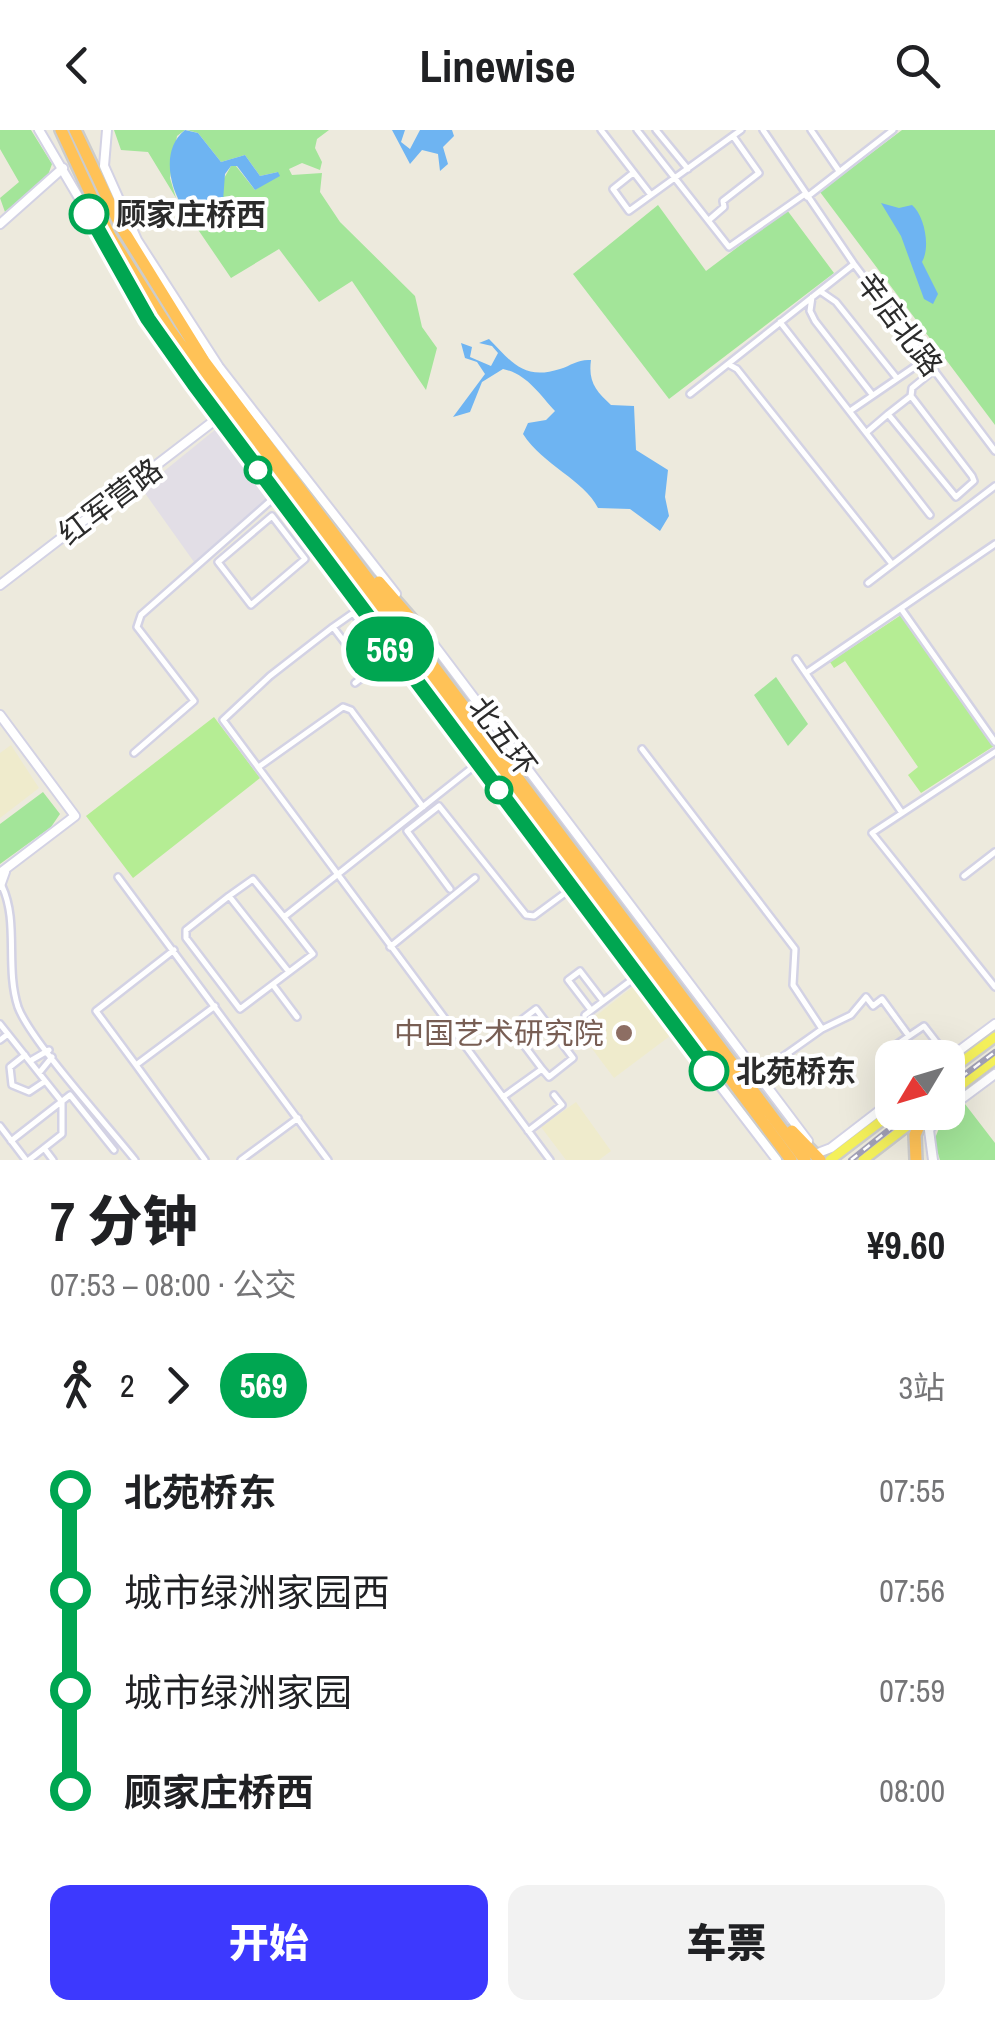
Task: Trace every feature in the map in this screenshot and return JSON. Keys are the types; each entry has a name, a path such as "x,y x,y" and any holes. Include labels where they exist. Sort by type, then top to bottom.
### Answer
{"highway":[{"name":"北五环","path":"61,130 110,236 150,302 261,457 791,1160"},
{"name":"北五环","path":"75,130 96,178 204,361 806,1160"},
{"path":"150,302 174,356"},
{"path":"338,539 426,636"},
{"path":"668,1017 712,1055"},
{"path":"762,1102 823,1158"}],"main road":[{"path":"965,1059 995,1037"},
{"path":"965,1082 995,1059"},
{"path":"823,1158 842,1150 875,1125"},
{"path":"863,1160 902,1130"}],"street":[{"path":"39,130 174,356 301,530 390,661 354,683"},
{"path":"107,130 104,166 147,255 219,367 757,1075 823,1158 875,1114"},
{"path":"601,130 651,195"},
{"path":"637,130 729,246 839,172 893,130"},
{"path":"656,130 688,169"},
{"path":"632,173 613,189 629,211 742,130"},
{"name":"辛店北路","path":"763,130 854,264 995,451"},
{"path":"811,130 839,172"},
{"path":"709,220 724,207 723,201 759,173 733,136"},
{"path":"0,224 63,168"},
{"path":"690,394 854,264"},
{"path":"820,291 836,302 896,377"},
{"path":"812,297 810,311 815,321 871,393"},
{"path":"780,322 930,514"},
{"path":"850,411 871,393 880,392 896,377 926,360"},
{"path":"728,364 738,369 892,564"},
{"path":"888,414 956,497 974,480 911,396 912,388 934,370"},
{"path":"866,432 911,396"},
{"name":"红军营路","path":"0,585 219,417"},
{"path":"868,583 995,486"},
{"path":"134,753 194,701 137,627 141,615 276,496"},
{"path":"272,516 290,539 305,559 251,604 218,562 272,516"},
{"path":"290,539 301,530"},
{"path":"806,673 995,544"},
{"path":"902,610 995,742"},
{"path":"550,1160 223,720 270,676 353,612 478,764 777,1160"},
{"path":"334,626 368,672"},
{"path":"796,659 902,813"},
{"path":"259,767 344,707 424,807"},
{"path":"0,716 75,816 3,872 1,886 10,903 11,983 20,1012 135,1160"},
{"path":"642,750 795,949 793,985 822,1030"},
{"path":"995,752 872,833 995,987"},
{"path":"284,917 478,764"},
{"path":"434,799 526,916 534,916 572,888"},
{"path":"407,831 439,806"},
{"path":"402,824 450,890"},
{"path":"964,876 995,852"},
{"path":"118,876 328,1160"},
{"path":"390,947 476,878"},
{"path":"255,880 313,954 240,1009 186,938 186,930 229,896 255,880"},
{"path":"229,896 289,972"},
{"path":"174,950 96,1010 205,1160"},
{"path":"603,1002 580,971 568,980 588,1012 603,1002 637,976"},
{"path":"272,985 298,1017"},
{"path":"757,1075 822,1030 852,1015 866,996 872,1006 882,999 909,1036"},
{"path":"136,1065 215,1006"},
{"path":"536,1009 574,1058 548,1078 542,1069 510,1028 536,1009"},
{"path":"0,1024 62,1102 62,1134 28,1160 0,1128"},
{"path":"965,1046 995,1024"},
{"path":"903,1040 924,1026 935,1040"},
{"path":"0,1040 8,1034"},
{"path":"44,1080 28,1092 12,1085 10,1067 27,1058 51,1053"},
{"path":"39,1073 51,1053"},
{"path":"504,1098 542,1069"},
{"path":"965,1096 995,1074"},
{"path":"528,1131 562,1106 554,1095"},
{"path":"11,1141 70,1096 114,1150"},
{"path":"241,1160 298,1118"},
{"path":"929,1130 933,1160"},
{"path":"44,1148 52,1160"}],"shaded area":[{"path":"216,429 269,500 194,562 142,489"},
{"path":"11,745 39,788 0,818 0,753"},
{"name":"中国艺术研究院","path":"635,985 670,1036 614,1078 578,1030"},
{"path":"576,1102 611,1151 599,1160 566,1160 541,1127"}],"green space":[{"path":"0,130 31,130 52,164 48,175 5,212 0,198 19,182 0,149"},
{"path":"114,130 185,130 177,136 170,178 176,198 148,152 121,150"},
{"path":"187,130 329,130 317,139 320,170 302,163 289,169 292,175 322,173 320,192 340,222 415,296 422,327 437,348 426,390 352,281 319,302 279,249 231,278 184,209 202,202 209,205 231,166 236,166 255,190 278,172 260,176 245,155 221,162 198,133"},
{"path":"902,130 995,130 995,425 820,192"},
{"path":"658,205 706,271 787,210 834,273 669,399 573,274"},
{"path":"901,615 994,746 921,793 908,775 918,767 845,661 834,668 830,662"},
{"path":"776,677 808,724 788,746 754,695"},
{"path":"214,717 260,778 133,878 86,816"},
{"path":"43,792 60,814 51,827 0,864 0,824"},
{"path":"965,1104 995,1143 995,1160 940,1160 934,1141 938,1130 965,1130"}],"water":[{"path":"185,130 198,133 221,162 245,155 260,176 278,172 280,176 255,190 237,166 231,166 225,174 223,201 184,209 174,190 170,158 177,138"},
{"path":"392,130 405,130 401,142 410,149 420,130 452,130 454,136 443,147 448,164 440,171 438,154 422,150 410,164"},
{"path":"881,203 899,208 912,205 920,216 926,240 922,262 938,294 933,304 924,299 901,236"},
{"path":"489,339 527,371 547,372 591,360 592,380 601,395 611,405 634,406 636,450 668,470 665,497 669,516 660,531 630,509 598,508 583,489 531,445 523,434 528,423 546,420 555,411 519,375 503,369 482,382 470,412 453,417 485,374 477,362 465,358 461,343 472,347 470,357 491,366 498,353 492,346 479,343"}],"railway":[{"path":"965,1074 995,1052"},
{"path":"851,1160 888,1130"}],"bus line":[{"name":"569","path":"89,214 148,319 194,384 709,1071"}],"place":[{"name":"顾家庄桥西","path":"89,214"},
{"name":"中国艺术研究院","path":"624,1033"},
{"name":"北苑桥东","path":"709,1071"}]}
